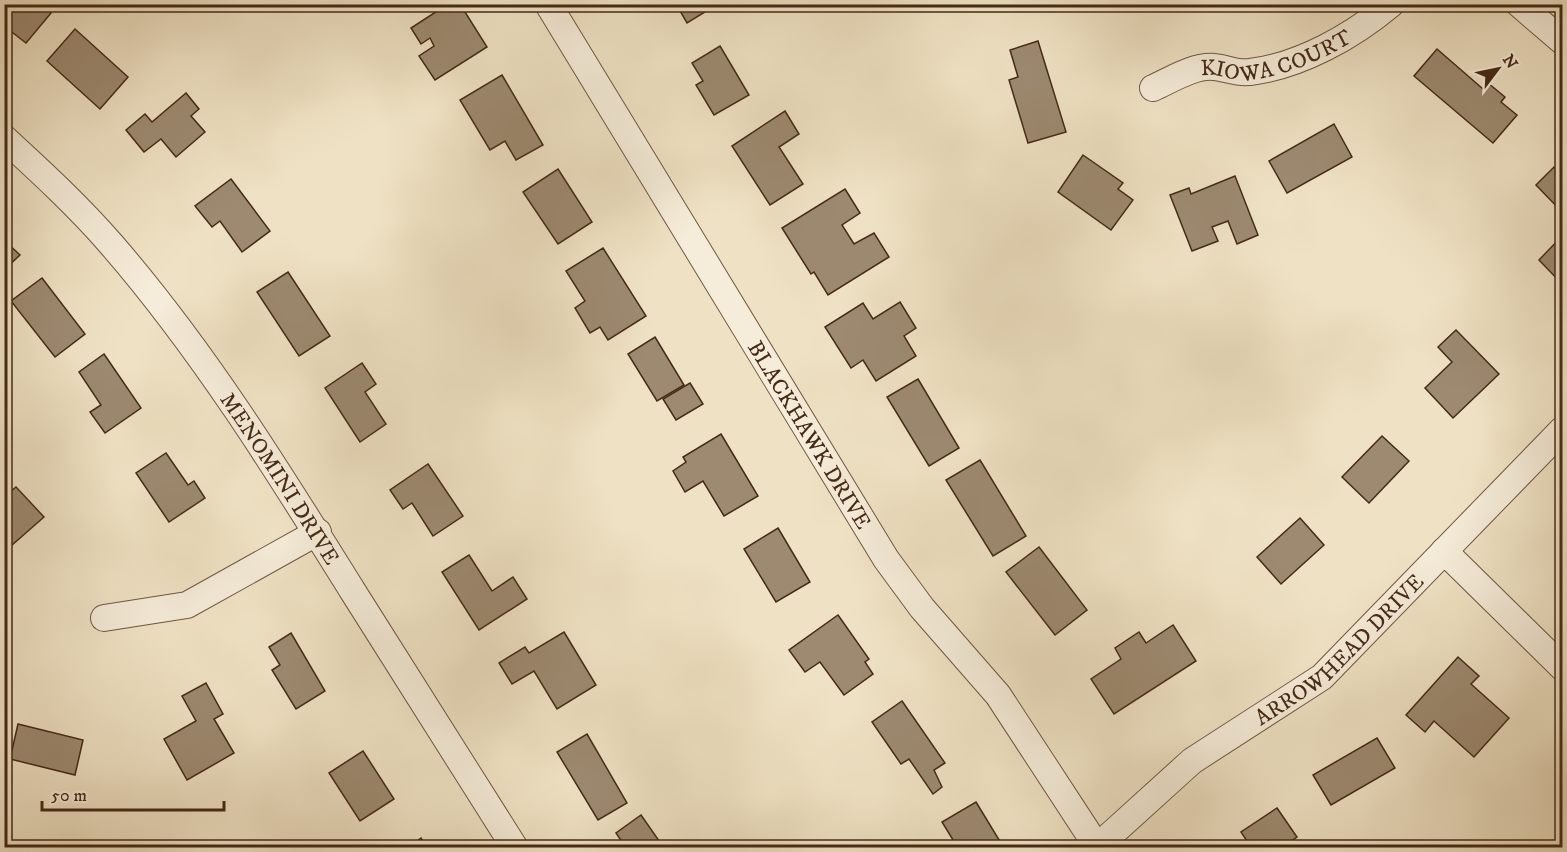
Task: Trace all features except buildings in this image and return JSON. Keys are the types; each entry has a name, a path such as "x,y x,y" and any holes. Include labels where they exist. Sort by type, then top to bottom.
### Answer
{"street":[{"name":"BLACKHAWK DRIVE","path":"548,4 886,559 922,608 999,695 1097,847"},
{"name":"KIOWA COURT","path":"1153,88 1200,68 1213,67 1240,73 1285,64 1315,52 1361,27 1392,4"},
{"path":"1519,4 1563,41"},
{"name":"MENOMINI DRIVE","path":"4,138 53,183 110,243 159,303 318,532 515,848"},
{"name":"ARROWHEAD DRIVE","path":"1097,847 1192,761 1322,677 1563,430"},
{"path":"104,618 187,605 318,532"},
{"path":"1444,551 1563,667"}]}
